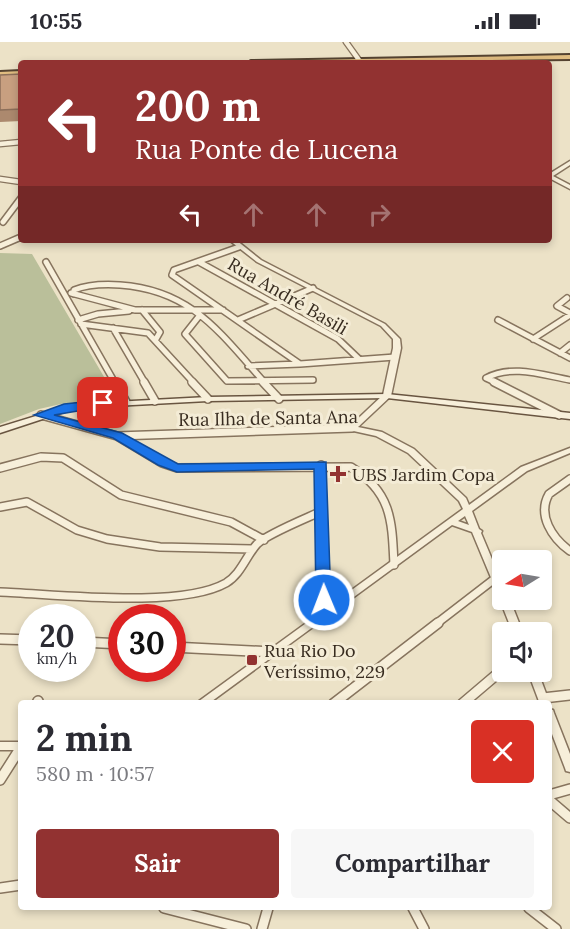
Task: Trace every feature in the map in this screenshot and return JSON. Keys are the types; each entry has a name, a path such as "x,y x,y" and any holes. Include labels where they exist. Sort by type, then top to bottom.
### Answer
{"highway":[{"path":"359,60 570,57"},
{"path":"552,64 570,64"},
{"path":"1,72 18,68"},
{"path":"1,72 18,73"}],"main road":[{"path":"0,430 40,415 75,406 208,399 387,396 537,409 570,416"}],"street":[{"path":"346,42 359,60"},
{"path":"0,144 18,142"},
{"path":"552,174 570,164"},
{"path":"0,178 18,182"},
{"path":"552,178 570,187"},
{"path":"0,187 9,180"},
{"path":"3,222 18,202"},
{"path":"0,246 18,239"},
{"path":"235,243 259,261 384,325 396,339 395,357 387,396 352,428"},
{"path":"239,247 174,270 172,275 300,364"},
{"path":"46,262 126,402"},
{"name":"Rua André Basili","path":"199,262 338,339 359,359"},
{"path":"63,293 93,286 128,286 174,296 200,315 279,399"},
{"path":"238,320 313,288"},
{"path":"74,292 138,310 160,332 156,339"},
{"path":"533,339 570,314 557,306 567,298"},
{"path":"80,322 98,314 138,310 222,310"},
{"path":"200,315 185,331 185,334 224,379 232,382 313,380"},
{"path":"498,320 570,358"},
{"path":"80,322 143,331 156,339 208,399"},
{"path":"113,328 155,401"},
{"path":"560,353 570,345"},
{"path":"248,366 395,357"},
{"path":"537,409 486,378 499,371 513,370 570,380"},
{"name":"Rua Ilha de Santa Ana","path":"40,415 117,436 352,428 389,438 411,451 463,501 492,565"},
{"path":"117,436 162,463 177,468 321,465 351,467 367,478 388,504 392,517 394,565"},
{"path":"206,700 524,469 570,450"},
{"path":"0,468 45,457 60,458 119,494 154,505 224,520 245,528 264,540"},
{"path":"321,465 325,615"},
{"path":"570,479 552,490 545,505 547,521 554,536 570,551"},
{"path":"0,507 27,502 87,534 140,545 252,549"},
{"path":"0,592 178,598 226,583 244,565 252,549 264,540 322,511"},
{"path":"452,522 478,531"},
{"path":"338,700 492,581"},
{"path":"0,639 18,640"},
{"path":"186,648 272,652"},
{"path":"467,700 492,678"},
{"path":"537,682 544,700"},
{"path":"548,700 570,695"},
{"path":"552,721 570,768"},
{"path":"0,746 18,746"},
{"path":"0,780 18,751"},
{"path":"552,796 570,789"},
{"path":"552,800 570,818"},
{"path":"0,888 18,885"},
{"path":"172,910 246,929"},
{"path":"262,929 267,910"},
{"path":"414,910 424,929"},
{"path":"532,910 556,929"}],"green space":[{"path":"0,253 32,254 117,399 61,404 39,409 0,424"}],"building":[{"path":"18,74 18,109 0,110 0,75"}],"place":[{"name":"UBS Jardim Copa","path":"338,474"},
{"name":"Rua Rio Do Veríssimo, 229","path":"252,660"}],"route":[{"path":"103,403 64,408 40,415 117,436 162,463 177,468 321,465 324,600"}]}
